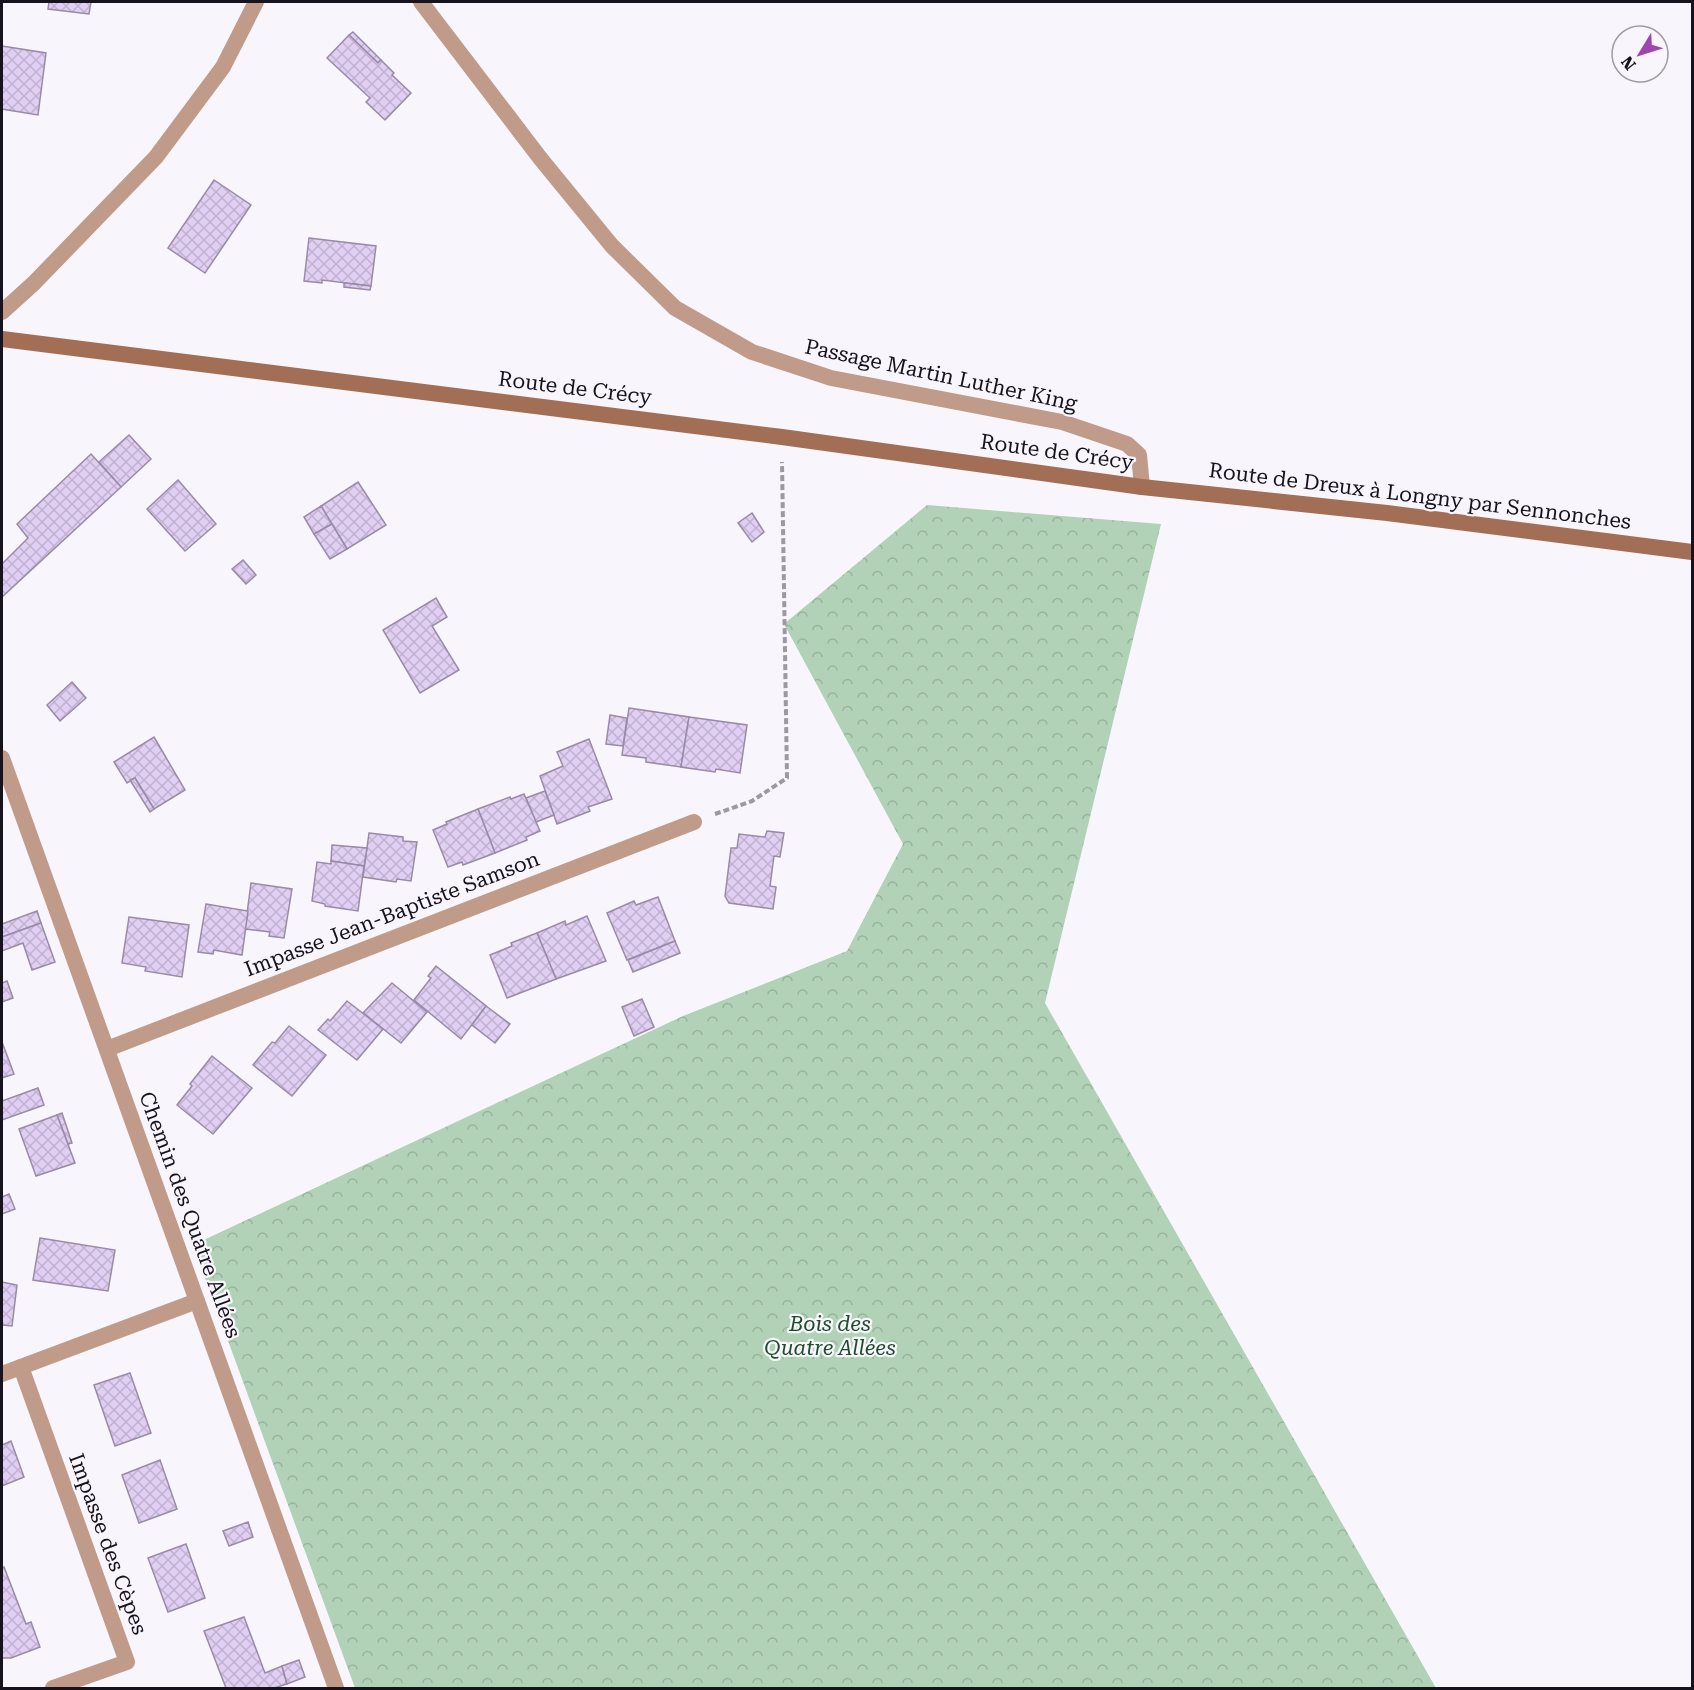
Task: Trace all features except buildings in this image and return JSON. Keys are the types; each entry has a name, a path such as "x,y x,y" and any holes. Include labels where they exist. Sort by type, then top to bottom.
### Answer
{"main road":[{"name":"Route de Crécy","path":"2,339 782,437 1142,487"},
{"name":"Route de Dreux à Longny par Sennonches","path":"1142,487 1388,513 1692,552"}],"street":[{"path":"2,312 34,283 156,157 223,67 256,2"},
{"name":"Passage Martin Luther King","path":"421,2 547,167 612,246 675,308 752,352 831,378 1062,422 1127,444 1139,455 1142,487"},
{"name":"Chemin des Quatre Allées","path":"2,758 336,1689"},
{"name":"Impasse Jean-Baptiste Samson","path":"106,1049 694,822"},
{"path":"2,1374 197,1301"},
{"name":"Impasse des Cèpes","path":"21,1367 127,1662 53,1689"}],"path":[{"path":"694,822 752,801 787,778 782,437"}],"green space":[{"name":"Bois des Quatre Allées","path":"927,505 1161,524 1045,1003 1436,1688 355,1688 193,1245 683,1016 847,951 903,844 784,624"}]}
